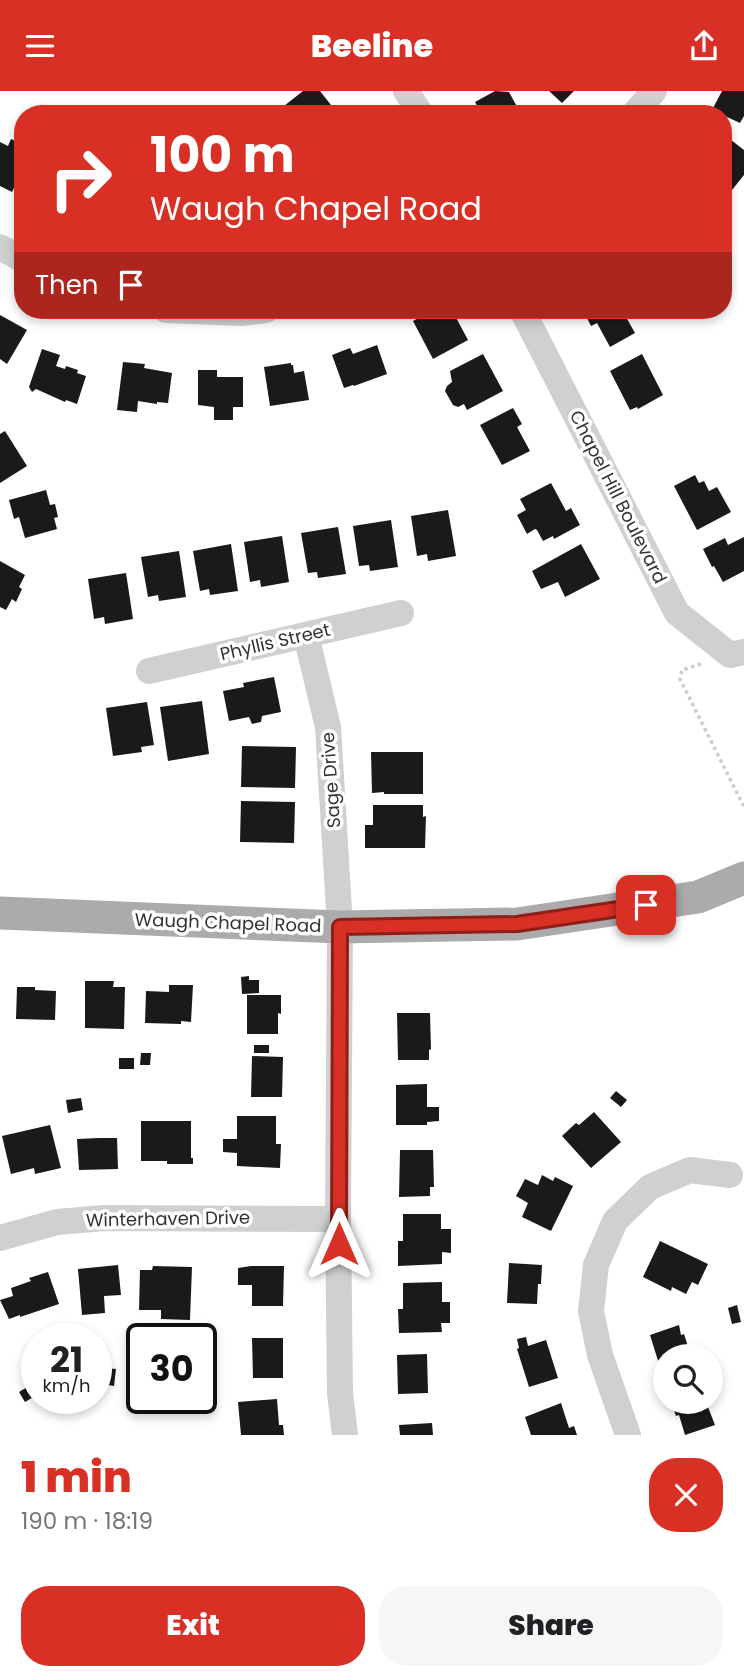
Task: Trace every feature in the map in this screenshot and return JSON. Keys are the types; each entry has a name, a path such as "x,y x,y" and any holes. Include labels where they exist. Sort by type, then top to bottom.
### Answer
{"main road":[{"name":"Waugh Chapel Road","path":"0,913 340,927 517,924 698,897 744,878"}],"street":[{"path":"642,105 654,91"},
{"name":"Chapel Hill Boulevard","path":"527,319 677,613 737,653"},
{"name":"Phyllis Street","path":"149,671 401,613"},
{"name":"Sage Drive","path":"306,635 328,727 340,927 338,1219 340,1393 345,1435"},
{"path":"628,1435 600,1355 591,1311 596,1265 615,1221 650,1187 690,1170 730,1175"},
{"name":"Winterhaven Drive","path":"0,1238 57,1221 104,1218 338,1219"}],"path":[{"path":"737,653 682,670 680,679 744,807"}],"building":[{"path":"303,91 320,91 331,105 285,105"},
{"path":"495,91 509,92 516,105 477,105 475,102"},
{"path":"549,91 574,91 562,103"},
{"path":"722,91 744,91 744,116 740,123 732,119 732,105 715,105"},
{"path":"11,139 14,140 12,192 0,186 0,142 8,146"},
{"path":"732,141 744,150 744,175 732,190"},
{"path":"0,315 27,330 7,364 0,359"},
{"path":"457,319 468,340 433,359 413,321"},
{"path":"588,319 627,319 635,333 610,347 597,323 591,326"},
{"path":"377,345 387,374 344,388 332,355 350,348 353,354"},
{"path":"42,349 60,355 56,366 78,370 77,373 86,376 77,404 66,400 65,402 36,389 32,392 29,387"},
{"path":"483,354 503,391 467,410 464,404 458,407 453,405 445,391 452,382 450,371"},
{"path":"642,354 663,395 638,409 637,407 630,410 610,371"},
{"path":"123,362 145,364 144,368 172,373 168,403 138,401 137,412 117,410"},
{"path":"291,363 294,373 304,371 309,400 270,406 264,367"},
{"path":"198,370 217,370 217,377 243,377 243,407 233,407 233,420 214,420 214,407 198,405"},
{"path":"513,408 522,424 517,427 530,451 502,465 480,425"},
{"path":"5,431 27,466 0,483 0,434"},
{"path":"695,475 699,483 704,481 709,491 717,487 731,512 697,530 674,486"},
{"path":"551,483 566,511 571,508 580,525 554,539 553,536 543,541 535,529 527,534 517,515 526,510 520,499"},
{"path":"46,490 50,505 55,504 58,517 54,518 57,529 25,538 19,517 14,519 9,500"},
{"path":"448,510 456,556 428,561 427,554 417,556 411,516"},
{"path":"391,520 398,567 370,571 369,565 359,566 353,526"},
{"path":"338,527 346,574 318,578 317,572 308,573 301,533"},
{"path":"282,536 289,582 261,587 260,580 250,582 244,542"},
{"path":"744,537 744,571 723,582 703,549 725,538 728,545"},
{"path":"231,544 238,591 210,595 209,589 200,591 193,551"},
{"path":"581,544 600,579 565,597 558,582 541,589 532,571"},
{"path":"179,551 186,597 159,601 158,595 148,597 141,557"},
{"path":"0,561 25,575 16,602 12,599 6,610 0,607"},
{"path":"126,573 133,619 105,624 104,617 94,619 88,579"},
{"path":"274,677 281,712 262,716 261,722 252,724 249,717 229,721 223,691 244,687 243,683"},
{"path":"202,701 209,754 168,761 160,707"},
{"path":"147,702 154,745 141,747 142,752 113,756 106,708"},
{"path":"242,746 296,747 295,788 241,787"},
{"path":"371,752 423,752 423,794 372,793"},
{"path":"241,801 295,802 294,843 240,842"},
{"path":"373,805 423,805 423,817 426,816 425,848 365,848 365,825 373,825"},
{"path":"249,976 249,980 259,980 259,993 242,994 241,977"},
{"path":"85,981 114,981 113,987 125,987 124,1029 85,1028"},
{"path":"169,985 193,985 191,1022 145,1023 146,991 169,992"},
{"path":"17,987 56,991 55,1020 16,1019"},
{"path":"247,995 281,995 278,1034 247,1034"},
{"path":"397,1013 430,1013 429,1060 398,1060"},
{"path":"254,1045 269,1045 269,1053 254,1053"},
{"path":"141,1053 151,1053 150,1065 140,1065"},
{"path":"252,1056 283,1057 282,1097 251,1097"},
{"path":"119,1058 134,1058 134,1069 119,1069"},
{"path":"427,1084 427,1107 439,1107 439,1121 427,1122 427,1125 396,1125 396,1085"},
{"path":"616,1091 627,1100 621,1107 610,1098"},
{"path":"81,1098 83,1110 68,1113 66,1100"},
{"path":"594,1112 621,1142 591,1168 562,1136"},
{"path":"237,1116 276,1116 276,1144 281,1144 280,1168 237,1166 237,1153 223,1152 223,1139 237,1139"},
{"path":"141,1121 191,1121 193,1164 141,1161"},
{"path":"50,1125 61,1168 35,1174 34,1168 11,1174 2,1136"},
{"path":"117,1138 118,1169 79,1170 77,1139"},
{"path":"400,1150 433,1150 434,1187 430,1187 430,1196 399,1197"},
{"path":"542,1175 553,1181 555,1177 573,1186 551,1231 522,1217 528,1203 516,1196 525,1179 538,1185"},
{"path":"403,1214 441,1214 441,1229 451,1229 451,1253 442,1252 442,1264 398,1266 398,1241 403,1241"},
{"path":"660,1241 708,1264 698,1285 692,1282 686,1294 672,1287 671,1291 643,1277"},
{"path":"509,1263 542,1265 537,1304 507,1303"},
{"path":"118,1265 121,1295 104,1296 105,1313 82,1315 78,1269"},
{"path":"153,1266 192,1267 190,1320 161,1319 161,1310 139,1310 140,1270 152,1270"},
{"path":"284,1266 283,1306 252,1306 252,1285 238,1285 238,1268"},
{"path":"48,1272 59,1304 9,1319 0,1300 13,1296 11,1288"},
{"path":"442,1282 442,1302 450,1302 450,1323 441,1323 442,1332 399,1333 398,1309 403,1309 403,1283"},
{"path":"737,1305 741,1322 732,1324 728,1308"},
{"path":"679,1325 681,1335 684,1334 687,1344 653,1345 650,1335"},
{"path":"526,1337 528,1346 546,1340 558,1378 529,1387 517,1349 517,1339"},
{"path":"252,1338 283,1338 283,1378 253,1378"},
{"path":"427,1354 428,1393 398,1394 397,1355"},
{"path":"112,1369 116,1369 112,1386"},
{"path":"277,1399 279,1425 283,1425 284,1435 241,1435 238,1402"},
{"path":"561,1403 569,1428 574,1426 577,1435 531,1435 525,1417"},
{"path":"675,1414 711,1414 715,1425 685,1435 679,1415"},
{"path":"432,1423 433,1435 400,1435 399,1425"}],"route":[{"path":"339,1244 340,927 517,924 646,905"}]}
